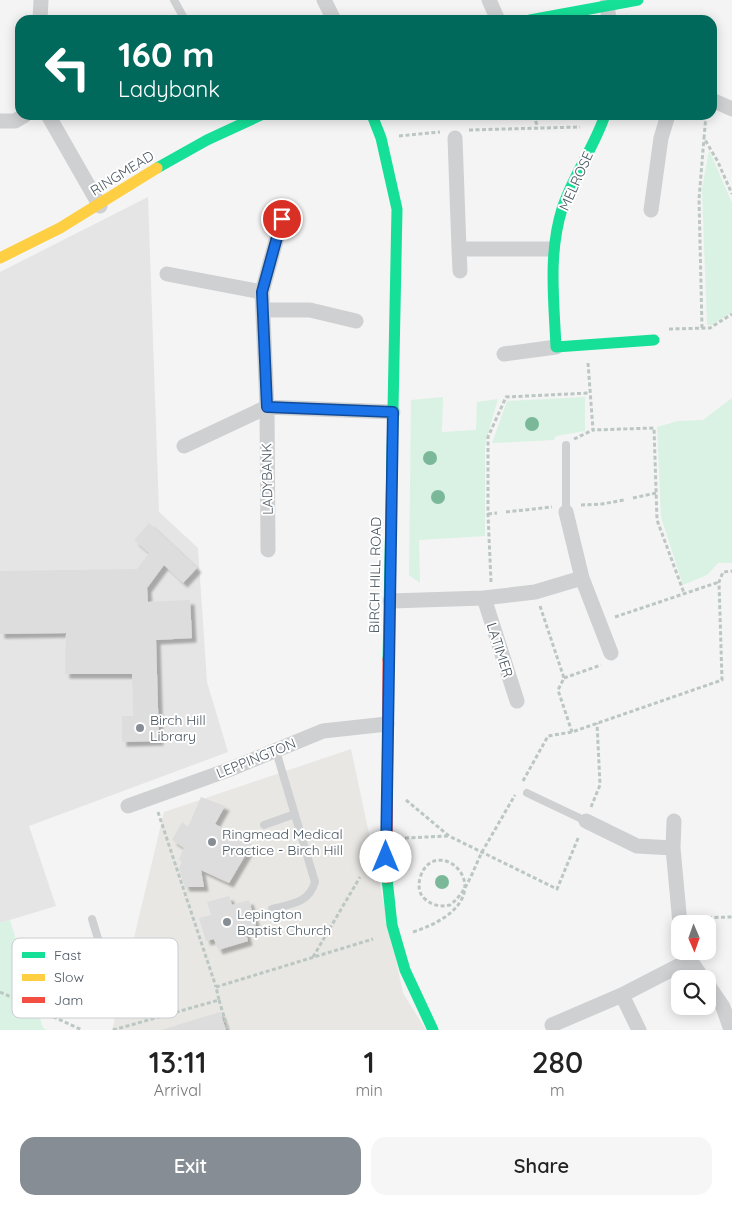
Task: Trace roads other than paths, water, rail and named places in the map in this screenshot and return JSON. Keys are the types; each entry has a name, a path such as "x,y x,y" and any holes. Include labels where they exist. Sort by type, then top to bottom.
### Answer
{"street":[{"path":"40,15 41,0"},
{"path":"324,0 332,15"},
{"path":"489,0 496,15"},
{"path":"554,15 607,4 638,0"},
{"path":"607,4 608,15"},
{"path":"717,102 732,109"},
{"path":"0,121 17,120"},
{"path":"51,120 100,206"},
{"name":"RINGMEAD","path":"0,258 100,206 156,168 224,130 249,120"},
{"name":"BIRCH HILL ROAD","path":"374,120 381,138 397,209 387,724 386,857 388,902 405,970 429,1025 433,1030"},
{"name":"MELROSE","path":"556,347 552,249 562,208 603,120"},
{"path":"651,210 661,138 666,120"},
{"path":"455,134 460,271"},
{"name":"LADYBANK","path":"268,550 267,407 262,292 282,219"},
{"path":"460,249 552,249"},
{"path":"167,274 262,292"},
{"path":"263,310 310,310 356,321"},
{"path":"504,354 556,347 654,340"},
{"path":"184,446 267,407 393,412"},
{"path":"566,512 582,578 611,654"},
{"path":"390,601 488,598 536,592 582,578"},
{"name":"LATIMER","path":"488,598 517,701"},
{"name":"LEPPINGTON","path":"128,806 276,751 323,730 387,724"},
{"path":"586,821 637,846 673,848"},
{"path":"674,821 673,848 679,915"},
{"path":"552,1026 622,995 682,960"},
{"path":"716,994 727,1006 731,1030"},
{"path":"622,995 638,1030"}],"lane":[{"path":"174,0 182,15"},
{"path":"566,445 566,512"},
{"path":"272,909 306,899 312,892 315,882 276,751"},
{"path":"527,793 586,821"},
{"path":"264,825 294,814"},
{"path":"92,919 98,938"}],"place":[{"name":"Birch Hill Library","path":"140,728"},
{"name":"Ringmead Medical Practice - Birch Hill","path":"212,842"},
{"name":"Lepington Baptist Church","path":"227,922"}]}
